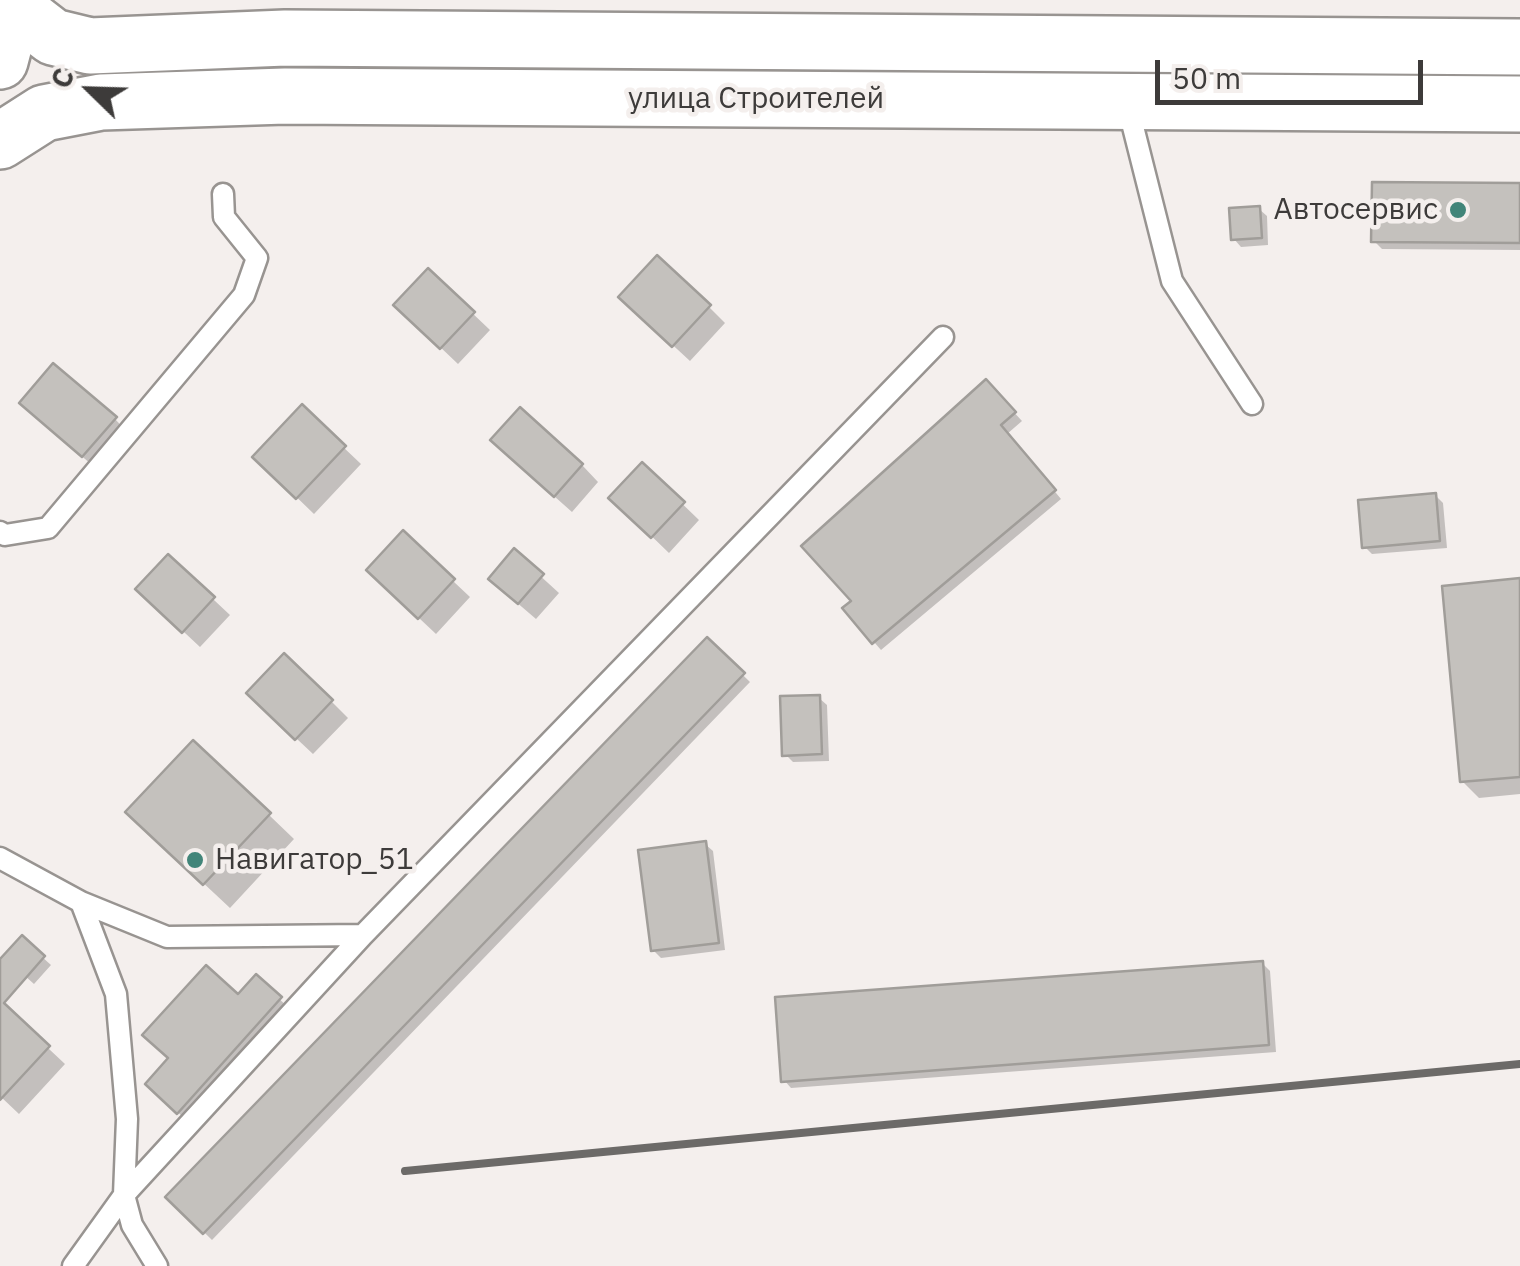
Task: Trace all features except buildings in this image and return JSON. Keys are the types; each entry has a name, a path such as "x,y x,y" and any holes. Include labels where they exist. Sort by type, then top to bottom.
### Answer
{"main road":[{"name":"улица Строителей","path":"9,4 53,37 90,46 285,38 1520,48"},
{"path":"0,61 9,4"},
{"path":"1101,44 1113,101"},
{"path":"1303,103 1304,46"},
{"name":"улица Строителей","path":"0,140 44,114 101,102 285,96 1520,104"}],"lane":[{"path":"1113,101 1172,281 1252,404"},
{"path":"0,532 6,535 48,528 244,295 257,258 224,217 224,194"},
{"path":"73,1266 124,1195 363,935 943,337"},
{"path":"0,858 81,902 168,937 363,935"},
{"path":"81,902 116,994 127,1119 124,1195 132,1225 158,1266"}],"railway":[{"path":"405,1171 1520,1064"}],"place":[{"name":"Автосервис","path":"1458,210"},
{"name":"Навигатор_51","path":"195,860"}]}
